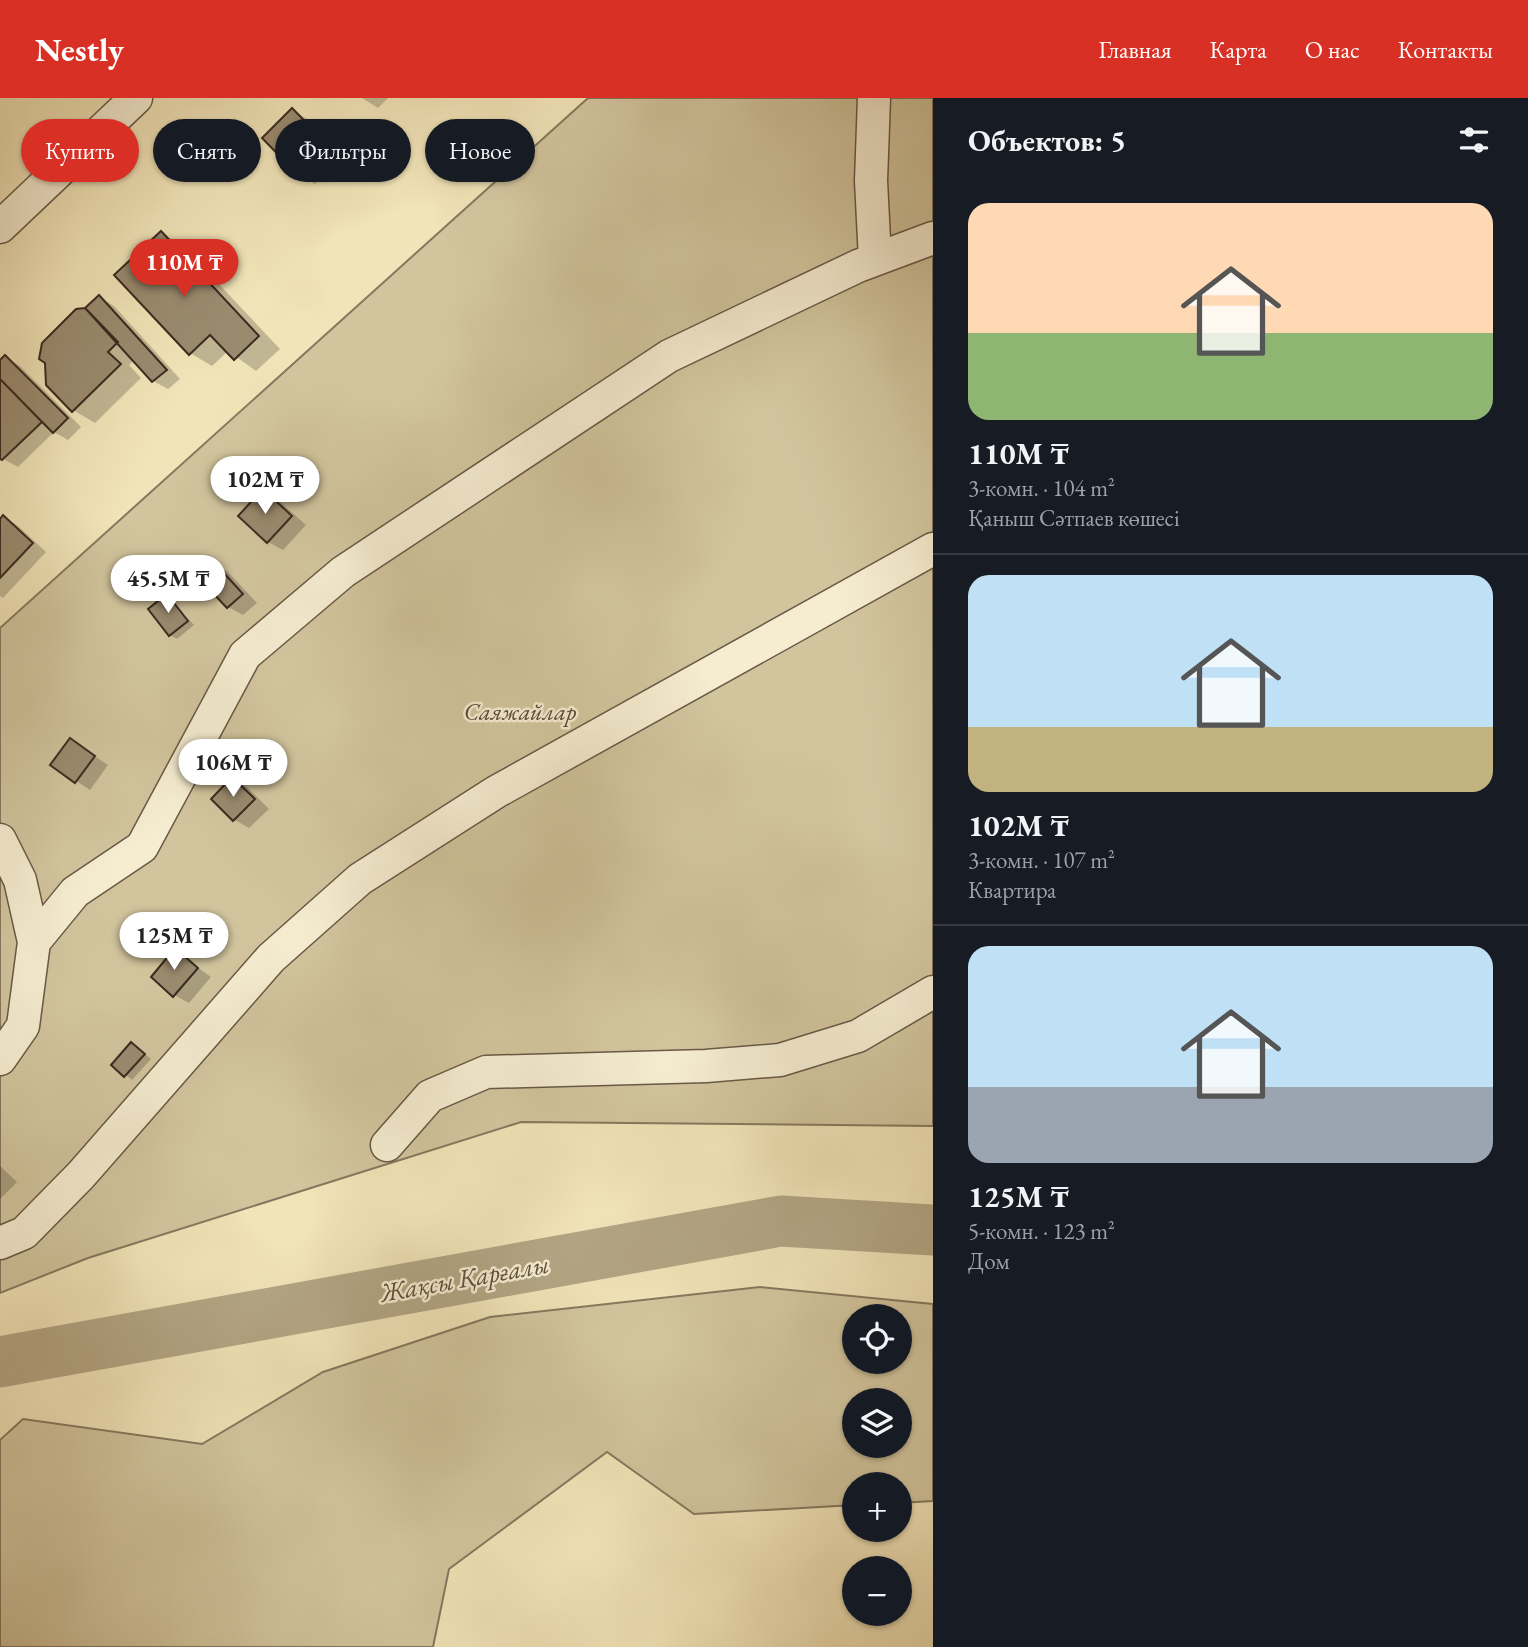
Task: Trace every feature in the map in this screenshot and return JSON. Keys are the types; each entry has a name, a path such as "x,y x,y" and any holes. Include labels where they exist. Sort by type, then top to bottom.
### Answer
{"street":[{"path":"0,227 136,98"},
{"path":"874,98 871,181 875,259"},
{"path":"34,942 75,892 142,846 245,654 343,572 669,356 875,259 933,238"},
{"path":"0,1243 24,1233 81,1175 271,958 360,879 496,792 933,549"},
{"path":"0,840 20,880 34,942 23,1026 0,1059"},
{"path":"387,1144 430,1096 486,1072 706,1066 779,1060 858,1035 933,992"}],"green space":[{"name":"Саяжайлар","path":"588,98 933,98 933,1126 521,1122 88,1258 0,1293 0,628 495,182 535,182 535,146"},
{"path":"760,1287 933,1304 933,1501 912,1502 912,1472 842,1472 842,1506 694,1514 607,1452 449,1569 433,1647 0,1647 0,1440 23,1419 202,1444 323,1372 490,1317"}],"building":[{"path":"292,108 303,119 281,119"},
{"path":"275,125 275,151 262,138"},
{"path":"161,231 259,336 234,360 210,335 189,355 114,275"},
{"path":"99,295 167,370 152,382 85,308"},
{"path":"85,308 118,342 108,352 121,364 72,412 46,385 45,363 39,359 42,343 76,309"},
{"path":"5,355 68,418 53,433 0,379 0,360"},
{"path":"0,379 42,422 2,460 0,459"},
{"path":"263,489 292,516 267,543 238,516"},
{"path":"3,515 33,543 0,578 0,519"},
{"path":"213,561 243,594 227,608 197,576"},
{"path":"167,594 188,621 169,636 148,609"},
{"path":"70,738 95,756 75,783 50,765"},
{"path":"232,777 255,799 233,821 211,799"},
{"path":"175,948 198,968 173,997 151,977"},
{"path":"131,1042 145,1054 124,1077 111,1065"}],"waterway":[{"name":"Жақсы Қарғалы","path":"0,1362 781,1221 933,1230"}]}
